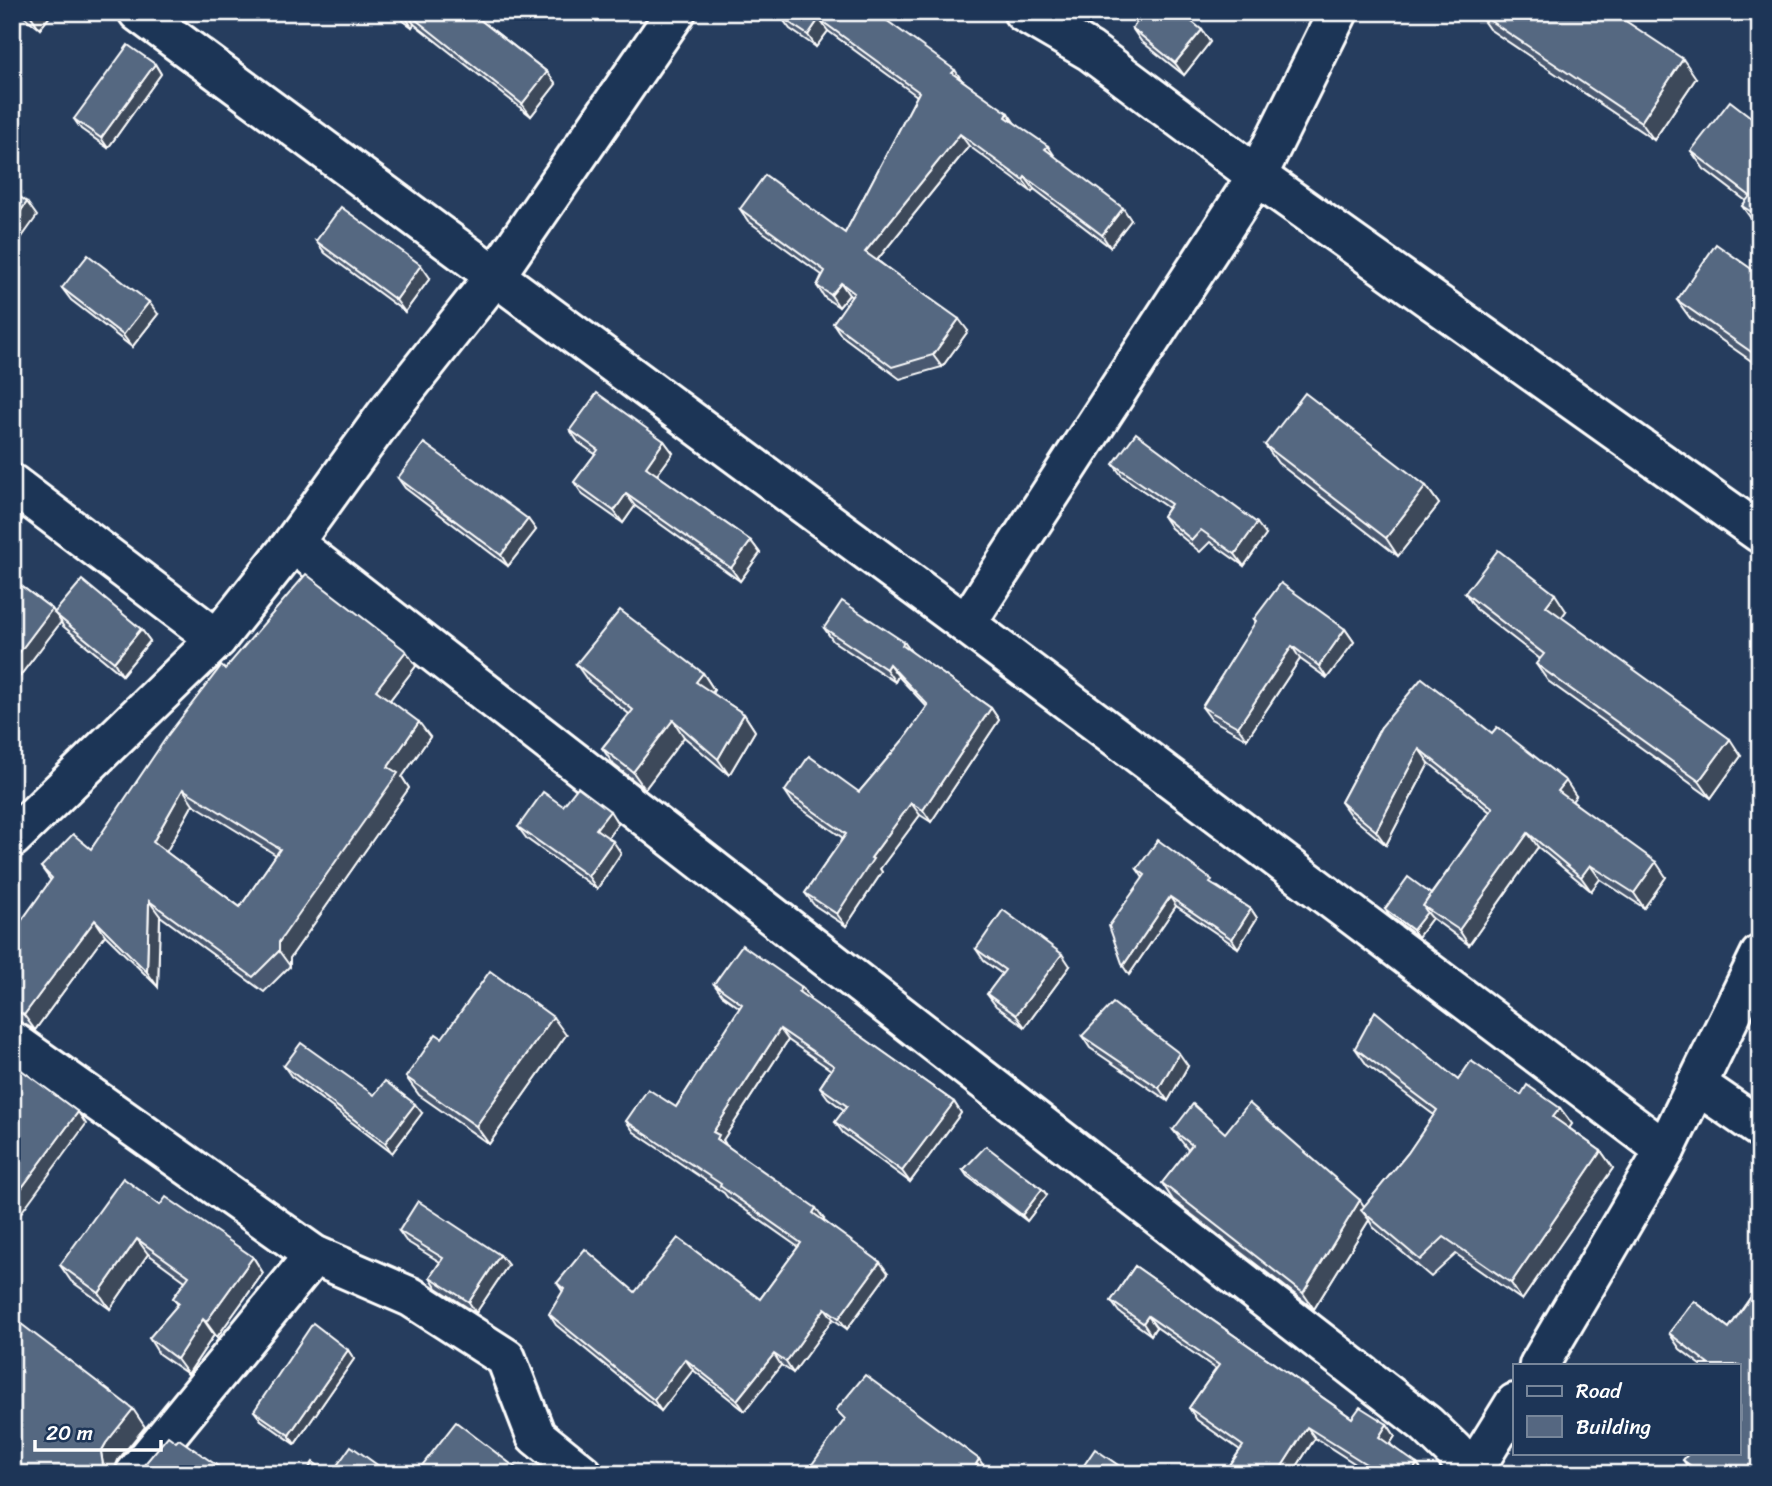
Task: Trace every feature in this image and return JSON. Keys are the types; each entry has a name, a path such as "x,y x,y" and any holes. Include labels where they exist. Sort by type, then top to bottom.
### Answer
{"street":[{"path":"138,12 966,624 1665,1150"},
{"path":"12,838 217,639 293,543 387,413 495,276 676,12"},
{"path":"1024,12 1090,51 1257,176 1760,533"},
{"path":"966,624 1257,176 1338,12"},
{"path":"12,484 217,639"},
{"path":"293,543 1426,1424 1454,1451 1471,1474 1513,1406"},
{"path":"1540,1364 1665,1150 1760,955"},
{"path":"12,1041 314,1255 411,1297 506,1358 536,1436 583,1474"},
{"path":"1696,1084 1760,1128"},
{"path":"135,1474 314,1255"}],"building":[{"path":"406,12 470,12 547,72 522,104"},
{"path":"785,12 875,12 955,70 952,73 1008,113 1006,117 1048,146 1045,149 1123,208 1102,235 1025,177 1023,180 960,134 865,252 959,319 933,355 892,367 833,323 854,293 841,283 831,295 817,286 825,271 740,209 765,175 845,233 919,92 819,19 808,35 781,17"},
{"path":"1145,12 1180,12 1202,30 1175,63 1132,28"},
{"path":"1477,12 1612,12 1683,59 1641,122"},
{"path":"128,45 155,64 101,138 74,119"},
{"path":"1730,101 1760,124 1760,217 1742,206 1750,196 1691,151"},
{"path":"12,191 27,202 12,223"},
{"path":"341,207 421,265 396,300 316,241"},
{"path":"1716,244 1760,275 1760,358 1677,300"},
{"path":"88,255 149,302 123,335 62,288"},
{"path":"597,393 664,441 646,467 751,541 731,568 626,494 614,511 574,482 598,450 570,430"},
{"path":"1305,393 1426,486 1386,538 1265,445"},
{"path":"1136,433 1257,523 1235,554 1201,530 1192,540 1163,516 1171,504 1113,464"},
{"path":"424,443 528,519 501,555 398,478"},
{"path":"1498,550 1555,594 1546,606 1730,739 1699,781 1536,664 1544,654 1465,593"},
{"path":"306,574 406,651 376,690 419,722 388,767 398,773 279,942 279,951 253,977 149,901 147,972 95,920 24,1015 12,1009 12,923 17,927 52,878 41,867 73,834 91,849 168,735 221,666 225,669","holes":["183,789 280,849 240,907 153,842"]},
{"path":"12,579 52,609 12,662"},
{"path":"82,580 141,629 114,662 54,613"},
{"path":"1281,583 1345,629 1319,666 1292,646 1238,727 1202,707 1256,621 1254,619"},
{"path":"842,601 904,642 902,645 991,708 923,810 911,803 871,858 873,859 837,914 805,893 846,834 785,791 809,756 859,792 904,739 928,705 889,664 886,669 824,628"},
{"path":"620,610 703,673 696,682 744,714 718,759 673,720 633,772 602,748 633,710 576,664"},
{"path":"1422,678 1492,733 1497,727 1566,781 1558,791 1656,862 1634,893 1590,865 1581,877 1528,833 1459,930 1423,906 1493,808 1419,749 1376,831 1341,802 1381,727"},
{"path":"578,787 610,811 596,829 613,841 588,876 518,827 543,792 563,806"},
{"path":"1158,840 1212,880 1210,883 1251,909 1232,939 1170,897 1123,966 1109,926 1145,875 1137,869"},
{"path":"1408,877 1431,894 1423,906 1427,912 1413,930 1385,909"},
{"path":"1003,910 1062,954 1016,1015 987,994 1005,970 976,949"},
{"path":"742,945 802,987 799,992 954,1102 902,1171 835,1122 847,1106 820,1087 834,1066 780,1029 713,1132 719,1135 717,1139 816,1208 813,1213 880,1262 839,1318 825,1308 786,1362 774,1354 737,1400 685,1359 654,1400 549,1314 564,1289 557,1283 585,1249 635,1292 678,1238 760,1299 801,1243 720,1186 721,1184 626,1121 648,1089 676,1107 742,1004 714,984"},
{"path":"490,971 553,1017 476,1126 406,1077 436,1034 442,1038"},
{"path":"1113,1003 1179,1053 1159,1088 1082,1036"},
{"path":"1375,1011 1458,1080 1471,1061 1521,1095 1527,1085 1560,1108 1553,1117 1601,1151 1511,1283 1444,1237 1420,1260 1361,1210 1408,1153 1437,1110 1355,1048"},
{"path":"301,1043 374,1095 385,1081 415,1104 385,1143 284,1066"},
{"path":"12,1063 78,1112 12,1201 12,1127 16,1122 12,1120"},
{"path":"1249,1103 1360,1200 1303,1293 1162,1183 1192,1145 1173,1130 1193,1104 1225,1133"},
{"path":"986,1146 1042,1189 1022,1215 963,1170"},
{"path":"123,1178 160,1205 166,1197 253,1257 206,1322 203,1319 177,1359 149,1338 179,1303 173,1298 189,1276 137,1239 99,1293 60,1265"},
{"path":"418,1201 500,1255 469,1302 430,1277 443,1258 399,1231"},
{"path":"1135,1266 1352,1418 1360,1407 1387,1424 1379,1437 1417,1464 1411,1474 1382,1474 1307,1427 1277,1474 1224,1474 1243,1446 1189,1408 1219,1365 1148,1316 1143,1323 1111,1301"},
{"path":"1760,1284 1760,1474 1702,1474 1683,1460 1688,1454 1740,1454 1740,1364 1709,1364 1669,1333 1694,1301 1729,1328"},
{"path":"12,1317 133,1409 101,1452 103,1465 110,1474 12,1474"},
{"path":"313,1323 348,1350 289,1435 254,1411"},
{"path":"865,1375 979,1459 971,1474 805,1474 845,1419 836,1410"},
{"path":"456,1422 524,1474 419,1474 417,1472"},
{"path":"168,1436 176,1442 179,1439 229,1474 135,1474"},
{"path":"351,1446 383,1469 380,1474 331,1474"},
{"path":"1095,1449 1131,1474 1078,1474"},
{"path":"313,1462 329,1474 305,1474"}]}
